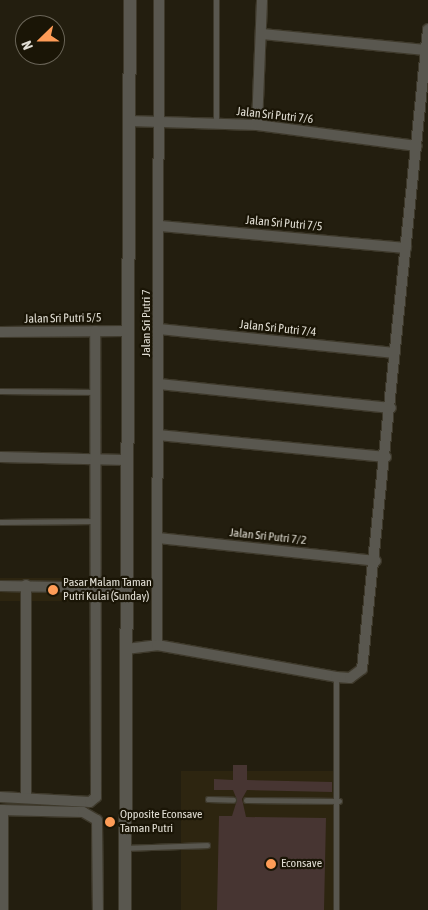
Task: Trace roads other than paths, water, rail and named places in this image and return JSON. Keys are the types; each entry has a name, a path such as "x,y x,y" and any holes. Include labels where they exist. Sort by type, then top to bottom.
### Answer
{"street":[{"path":"125,910 126,331 130,0"},
{"name":"Jalan Sri Putri 7","path":"157,645 160,226 158,122 159,0"},
{"path":"257,125 262,0"},
{"path":"126,649 157,645 336,678 350,678 362,669 376,561 428,29"},
{"path":"262,34 425,50"},
{"name":"Jalan Sri Putri 7/6","path":"129,121 257,125 417,146"},
{"name":"Jalan Sri Putri 7/5","path":"160,226 406,248"},
{"name":"Jalan Sri Putri 7/4","path":"159,329 395,353"},
{"path":"0,797 26,796 90,802 96,797 97,460 95,331"},
{"name":"Jalan Sri Putri 5/5","path":"0,332 126,331"},
{"path":"159,384 391,408"},
{"path":"158,435 386,457"},
{"path":"0,457 126,460"},
{"name":"Jalan Sri Putri 7/2","path":"158,538 376,561"},
{"path":"26,585 26,796"},
{"path":"0,586 127,588"},
{"path":"4,910 1,810 83,812 97,820 98,910"}],"lane":[{"path":"216,0 216,124"},
{"path":"0,391 96,392"},
{"path":"0,522 97,521"},
{"path":"336,678 339,801 336,910"},
{"path":"208,799 232,800"},
{"path":"246,800 339,801"},
{"path":"125,848 207,845"}],"place":[{"name":"Pasar Malam Taman Putri Kulai (Sunday)","path":"53,590"},
{"name":"Opposite Econsave Taman Putri","path":"110,822"},
{"name":"Econsave","path":"271,864"}]}
